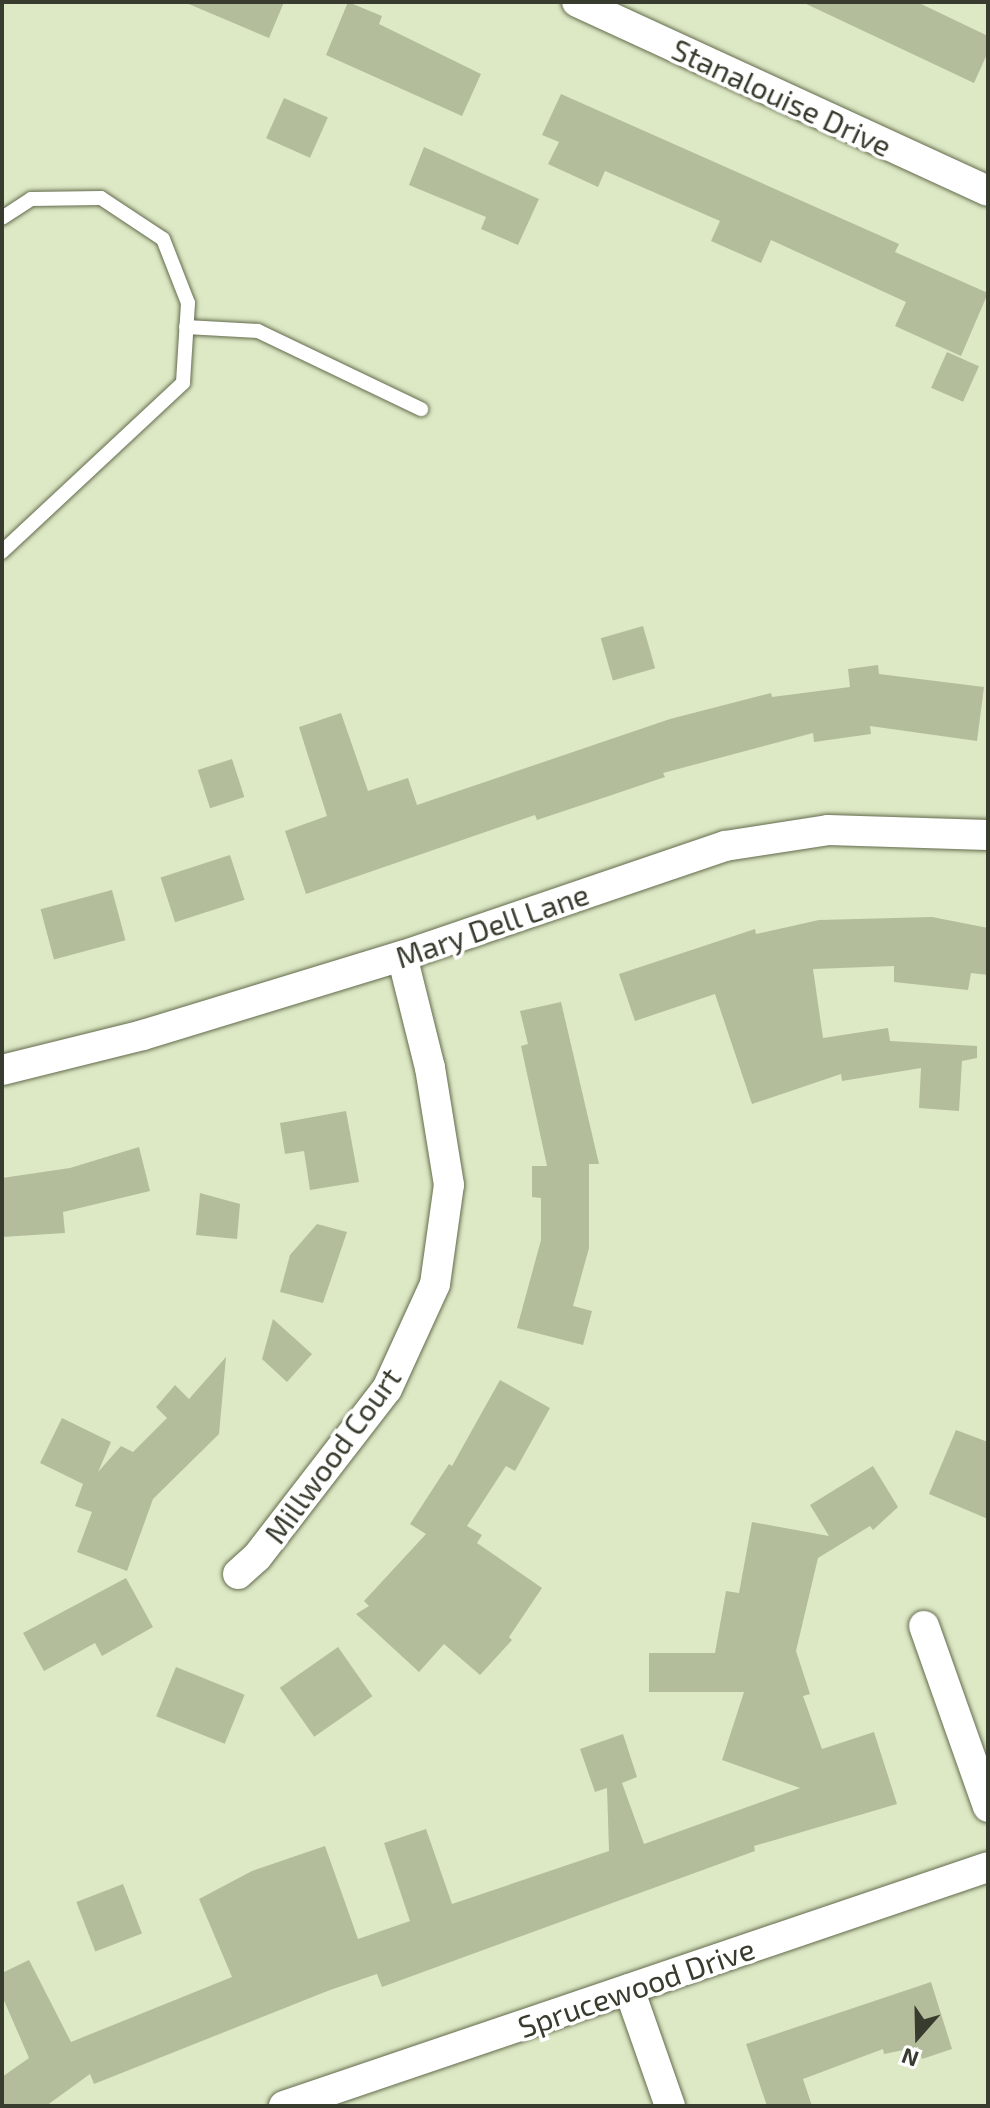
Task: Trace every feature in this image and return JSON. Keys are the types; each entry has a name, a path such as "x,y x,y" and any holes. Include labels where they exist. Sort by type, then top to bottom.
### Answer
{"street":[{"name":"Stanalouise Drive","path":"577,2 988,191"},
{"name":"Mary Dell Lane","path":"2,1070 143,1035 402,956 725,846 828,830 988,835"},
{"name":"Millwood Court","path":"238,1574 257,1557 387,1389 435,1284 449,1212 448,1173 430,1068 402,956"},
{"path":"924,1626 988,1807"},
{"name":"Sprucewood Drive","path":"284,2106 988,1867"},
{"path":"629,1989 670,2106"}],"lane":[{"path":"2,218 31,199 101,198 163,239 188,303 183,383 2,552"},
{"path":"186,327 258,331 421,409"}],"building":[{"path":"184,2 284,2 269,38"},
{"path":"348,2 382,16 379,24 481,74 462,116 326,55"},
{"path":"802,2 917,2 988,36 988,52 974,83"},
{"path":"561,94 899,244 895,252 988,293 961,356 895,326 906,302 771,240 761,263 711,241 720,221 605,171 598,187 548,164 559,142 542,135"},
{"path":"284,98 328,118 310,158 266,138"},
{"path":"424,147 539,199 518,245 481,229 486,217 409,185"},
{"path":"947,352 979,366 963,402 931,388"},
{"path":"643,626 655,668 613,680 601,638"},
{"path":"878,665 879,674 984,687 977,741 870,726 871,734 814,742 813,733 663,773 665,777 537,820 535,815 306,894 285,831 327,816 299,727 341,713 368,791 408,778 417,805 670,719 771,693 772,697 850,687 848,669"},
{"path":"232,759 244,797 210,808 198,770"},
{"path":"230,855 245,900 175,922 161,878"},
{"path":"112,890 125,940 54,959 41,909"},
{"path":"932,917 988,928 988,975 971,973 968,990 894,982 894,966 813,969 823,1038 888,1028 890,1041 977,1046 977,1058 962,1061 959,1111 919,1108 921,1068 842,1081 841,1074 752,1104 715,994 635,1021 619,974 755,929 756,934 819,920"},
{"path":"561,1002 599,1164 589,1164 589,1248 573,1306 592,1311 583,1345 517,1328 541,1240 541,1198 532,1197 532,1166 547,1166 521,1046 528,1044 520,1011"},
{"path":"346,1111 359,1182 310,1190 304,1151 285,1154 280,1123"},
{"path":"139,1147 150,1191 63,1212 65,1233 2,1237 2,1178 70,1168"},
{"path":"200,1193 240,1204 237,1239 196,1235"},
{"path":"317,1224 347,1232 323,1303 280,1292 290,1255"},
{"path":"273,1319 312,1354 287,1382 262,1359"},
{"path":"226,1357 219,1434 153,1499 127,1571 77,1552 92,1512 75,1506 83,1484 40,1463 62,1418 111,1442 98,1472 121,1446 133,1452 167,1418 156,1407 175,1385 189,1399"},
{"path":"500,1380 550,1408 515,1471 506,1466 467,1526 482,1535 477,1543 542,1588 509,1637 512,1640 480,1675 444,1644 419,1672 356,1614 369,1606 364,1601 426,1534 410,1524 449,1464 452,1466"},
{"path":"956,1430 988,1442 988,1519 929,1494"},
{"path":"873,1466 898,1507 873,1530 870,1526 818,1558 796,1651 810,1694 803,1696 822,1749 874,1732 897,1804 754,1846 755,1851 382,1987 377,1974 330,1990 94,2084 90,2074 46,2106 2,2106 2,2077 29,2058 2,1996 2,1973 29,1960 71,2042 232,1977 199,1899 252,1871 325,1846 358,1939 410,1921 384,1843 426,1829 452,1904 609,1851 607,1788 595,1792 580,1749 623,1734 637,1777 622,1783 644,1844 800,1788 722,1760 744,1692 649,1692 649,1653 715,1653 726,1591 739,1593 752,1522 829,1536 810,1505"},
{"path":"126,1578 153,1627 102,1656 95,1643 44,1671 23,1633"},
{"path":"338,1647 372,1696 314,1737 280,1688"},
{"path":"176,1667 245,1695 225,1744 156,1716"},
{"path":"123,1884 142,1933 95,1951 76,1902"},
{"path":"931,1982 952,2049 922,2059 918,2047 884,2054 883,2049 803,2079 812,2106 767,2106 746,2044"}]}
